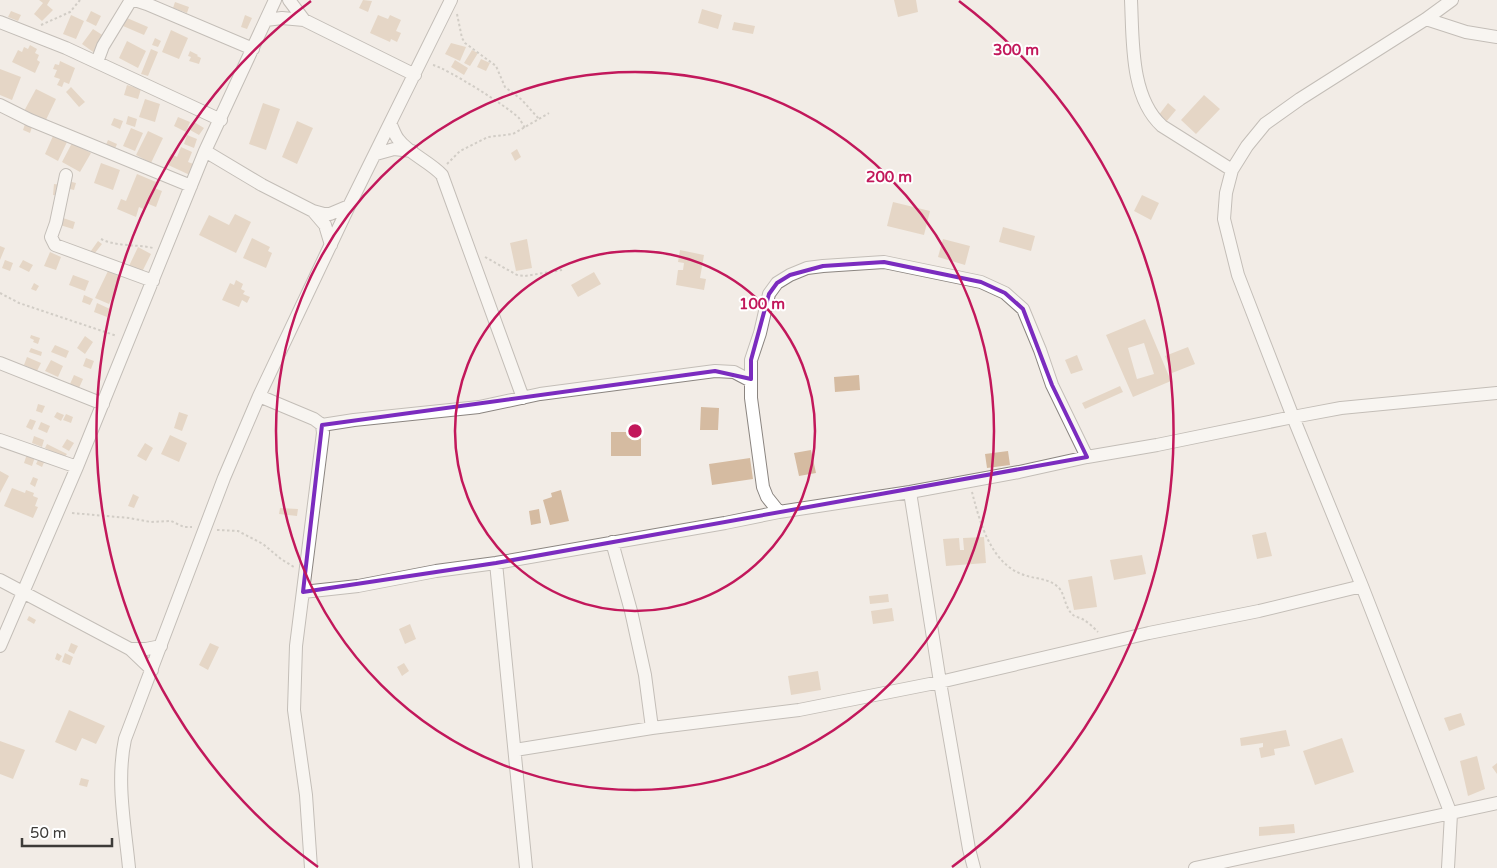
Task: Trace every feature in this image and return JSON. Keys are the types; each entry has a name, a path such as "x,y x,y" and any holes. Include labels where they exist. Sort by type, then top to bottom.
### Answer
{"street":[{"path":"97,62 103,46 133,0 147,4 253,49"},
{"path":"0,646 77,467 205,151 275,0"},
{"path":"289,0 304,20"},
{"path":"1131,0 1134,56 1139,91 1155,120 1232,170"},
{"path":"1448,868 1451,814 1362,586 1292,416 1238,275 1224,219 1226,193 1232,170 1247,146 1265,124 1452,0"},
{"path":"129,868 121,781 121,757 125,740 204,529 259,396 349,206 421,62 454,4"},
{"path":"266,20 282,18 304,20 415,75"},
{"path":"1426,19 1466,32 1497,37"},
{"path":"0,22 97,62 221,120"},
{"path":"0,105 30,120 191,186"},
{"path":"391,124 399,139 442,175 523,398"},
{"path":"376,154 394,149 412,151"},
{"path":"205,151 262,185 313,211 330,214 349,206"},
{"path":"66,175 56,223 51,237 52,242 55,245 153,281"},
{"path":"313,211 325,225 331,245"},
{"path":"779,512 767,497 763,486 751,398 751,360 760,333 769,294 777,283 807,268 884,262 981,282 1005,293 1023,309 1052,385 1087,457"},
{"path":"0,363 103,404"},
{"path":"259,396 314,419 322,425 479,406 660,377 715,371 734,372 751,381"},
{"path":"302,592 358,586 779,512 969,482 1292,416 1341,408 1497,393"},
{"path":"312,868 306,795 294,710 296,646 323,433 322,425"},
{"path":"0,440 77,467"},
{"path":"910,492 940,682 969,849 974,868"},
{"path":"612,542 633,620 645,675 652,728"},
{"path":"496,563 526,868"},
{"path":"0,580 130,649 152,670"},
{"path":"515,750 652,728 799,710 940,682 1259,611 1362,586"},
{"path":"130,649 146,649 161,646"},
{"path":"1195,868 1497,803"}],"path":[{"path":"19,30 38,26 65,14 74,9 80,0"},
{"path":"454,4 462,38 465,43 496,66 505,87 522,100 539,119"},
{"path":"421,62 439,67 474,87 519,118 526,128"},
{"path":"425,160 443,165 446,164 460,151 488,137 513,134 549,113"},
{"path":"101,239 109,244 140,244 165,250"},
{"path":"468,247 517,275 524,276 562,270"},
{"path":"0,293 19,303 129,340"},
{"path":"969,482 983,532 999,559 1011,570 1025,576 1051,582 1058,587 1064,603 1074,615 1085,621 1109,643"},
{"path":"60,505 74,514 128,518 151,522 170,520 184,527 238,531 263,544 290,565 306,571"}],"highlighted area":[{"path":"884,262 981,282 1005,293 1023,309 1052,385 1087,457 496,563 303,592 322,425 715,371 751,379 751,360 769,294 777,283 790,275 823,266"}],"building":[{"path":"39,0 50,0 47,5 53,10 42,21 34,14 43,3"},
{"path":"363,0 372,1 368,12 359,8"},
{"path":"894,0 916,0 918,12 898,17"},
{"path":"175,2 189,7 187,13 173,8"},
{"path":"702,9 722,15 718,29 698,23"},
{"path":"11,11 21,15 18,21 8,17"},
{"path":"91,11 101,16 96,26 86,21"},
{"path":"71,15 84,21 76,39 63,34"},
{"path":"245,15 252,18 247,29 241,27"},
{"path":"378,15 388,19 390,15 401,20 396,31 401,33 397,42 391,39 390,42 370,33"},
{"path":"127,18 148,27 144,35 123,26"},
{"path":"734,22 755,26 753,34 732,30"},
{"path":"93,29 107,38 96,54 82,44"},
{"path":"171,30 188,38 179,59 162,52"},
{"path":"155,38 161,41 158,47 152,45"},
{"path":"127,41 146,51 138,68 119,58"},
{"path":"451,43 466,47 460,61 445,54"},
{"path":"30,45 37,49 35,53 39,55 37,60 40,62 35,73 12,62 18,50 22,52 24,47 28,49"},
{"path":"151,49 158,52 148,76 141,74"},
{"path":"472,50 478,53 470,66 464,63"},
{"path":"190,51 201,58 199,64 189,61 191,57 188,56"},
{"path":"481,59 490,63 486,71 477,67"},
{"path":"455,60 468,68 464,75 451,67"},
{"path":"60,61 75,68 69,84 64,82 62,87 57,85 60,79 54,77 57,70 53,69 55,64 59,65"},
{"path":"0,69 21,77 12,100 0,95"},
{"path":"127,85 141,89 138,99 124,95"},
{"path":"71,87 85,102 79,107 66,92"},
{"path":"36,89 56,99 44,124 23,113"},
{"path":"1204,95 1220,109 1196,134 1181,120"},
{"path":"145,99 160,104 155,122 139,117"},
{"path":"263,103 280,109 266,150 249,144"},
{"path":"1168,103 1176,110 1166,122 1158,116"},
{"path":"128,116 137,119 135,127 126,124"},
{"path":"178,117 190,122 186,132 174,126"},
{"path":"114,118 123,121 120,129 111,125"},
{"path":"26,121 33,124 30,133 23,130"},
{"path":"297,121 313,128 297,164 282,157"},
{"path":"194,122 204,128 199,135 190,130"},
{"path":"131,128 143,133 135,151 123,146"},
{"path":"148,131 163,138 151,163 136,155"},
{"path":"187,135 197,139 194,148 184,144"},
{"path":"53,136 67,142 58,161 45,154"},
{"path":"108,140 117,144 114,151 105,147"},
{"path":"72,143 91,153 80,172 62,162"},
{"path":"181,147 192,152 188,162 196,165 192,176 166,164 171,154 177,157"},
{"path":"517,149 521,157 515,161 511,153"},
{"path":"101,163 120,170 113,190 94,183"},
{"path":"137,174 156,182 154,188 162,191 156,207 146,203 143,209 139,207 136,217 117,209 121,199 126,201"},
{"path":"68,181 76,183 74,190 66,188"},
{"path":"54,184 62,185 61,196 53,195"},
{"path":"1142,195 1159,203 1151,220 1134,211"},
{"path":"893,202 930,211 924,235 887,226"},
{"path":"235,214 251,222 236,253 199,235 209,215 229,225"},
{"path":"63,218 75,222 73,229 60,225"},
{"path":"1003,227 1035,236 1031,251 999,242"},
{"path":"252,238 270,247 268,251 272,253 266,268 243,258"},
{"path":"527,239 532,268 516,271 510,243"},
{"path":"943,239 970,246 965,265 938,257"},
{"path":"98,241 102,244 91,258 88,255"},
{"path":"0,246 5,248 0,260"},
{"path":"138,247 151,254 142,272 129,266"},
{"path":"680,250 704,255 700,278 706,279 704,290 676,285 678,270 683,270 684,263 678,262"},
{"path":"50,252 61,257 56,270 44,266"},
{"path":"5,260 13,263 10,271 2,268"},
{"path":"23,260 33,265 29,272 19,267"},
{"path":"108,271 121,277 109,304 95,298"},
{"path":"594,272 601,284 578,297 571,285"},
{"path":"73,275 89,281 85,291 69,285"},
{"path":"236,280 243,284 241,289 245,291 243,294 250,297 247,303 242,300 239,307 222,300 230,283 234,285"},
{"path":"34,283 39,286 36,291 31,289"},
{"path":"84,295 93,299 90,305 82,302"},
{"path":"97,303 110,309 107,317 94,312"},
{"path":"1145,319 1171,381 1133,397 1106,335","holes":["1144,343 1154,374 1137,379 1128,348"]},
{"path":"31,335 40,338 38,344 33,342 34,340 30,338"},
{"path":"85,336 93,342 85,354 77,348"},
{"path":"55,345 69,351 66,358 51,352"},
{"path":"1188,347 1195,364 1172,373 1165,356"},
{"path":"31,348 42,352 41,356 29,352"},
{"path":"1077,355 1083,370 1071,374 1065,360"},
{"path":"27,357 41,363 37,371 24,365"},
{"path":"86,358 94,361 91,369 83,366"},
{"path":"51,360 63,366 58,377 45,371"},
{"path":"74,375 83,379 79,388 70,384"},
{"path":"859,375 860,390 835,392 834,377"},
{"path":"1120,386 1123,392 1085,409 1082,403"},
{"path":"38,404 45,406 42,413 36,411"},
{"path":"701,407 719,408 718,430 700,430"},
{"path":"57,412 64,415 61,421 54,417"},
{"path":"179,412 188,415 182,431 174,428"},
{"path":"66,414 73,417 71,423 63,420"},
{"path":"30,419 36,421 32,430 26,427"},
{"path":"41,422 50,426 47,433 38,429"},
{"path":"611,432 641,432 641,456 611,456"},
{"path":"170,435 187,443 179,462 161,454"},
{"path":"34,436 44,440 42,447 32,443"},
{"path":"67,439 74,443 69,451 62,447"},
{"path":"145,443 153,448 146,461 137,456"},
{"path":"47,444 67,454 64,458 45,448"},
{"path":"811,450 816,473 799,476 794,453"},
{"path":"1008,451 1010,465 987,468 985,454"},
{"path":"27,454 35,457 32,466 24,463"},
{"path":"40,456 46,458 42,467 36,464"},
{"path":"750,458 753,479 712,485 709,464"},
{"path":"0,471 9,476 0,493"},
{"path":"33,477 38,479 35,487 30,484"},
{"path":"12,488 25,493 26,490 34,493 33,496 38,498 35,506 38,507 33,518 4,506"},
{"path":"561,490 569,521 550,525 543,500 552,497 551,493"},
{"path":"133,494 139,497 134,508 128,506"},
{"path":"280,508 298,509 297,516 279,514"},
{"path":"539,509 541,523 531,525 529,511"},
{"path":"1266,532 1272,556 1257,559 1252,535"},
{"path":"984,537 986,563 946,566 943,539 959,538 960,550 964,550 963,538"},
{"path":"1142,555 1146,574 1114,580 1110,560"},
{"path":"1092,576 1097,607 1074,610 1068,580"},
{"path":"888,594 889,602 870,604 869,596"},
{"path":"892,608 894,621 873,624 871,611"},
{"path":"29,616 36,620 34,624 27,620"},
{"path":"410,624 416,639 405,644 399,629"},
{"path":"71,643 78,646 74,654 68,651"},
{"path":"210,643 219,647 208,670 199,665"},
{"path":"57,653 62,656 59,661 55,659"},
{"path":"65,653 73,657 70,665 62,662"},
{"path":"404,663 409,671 402,676 397,667"},
{"path":"818,671 821,690 791,695 788,676"},
{"path":"69,710 105,726 96,744 82,738 76,751 55,742"},
{"path":"1461,713 1465,725 1449,731 1444,718"},
{"path":"1286,730 1290,746 1274,749 1275,755 1261,758 1259,748 1263,747 1263,743 1241,746 1240,738"},
{"path":"1342,738 1354,772 1315,785 1303,751"},
{"path":"0,741 25,750 13,779 0,774"},
{"path":"1477,756 1485,789 1468,796 1460,761"},
{"path":"1497,763 1497,774 1492,767"},
{"path":"81,778 89,780 87,787 79,785"},
{"path":"1294,824 1295,833 1259,836 1259,827"}]}
